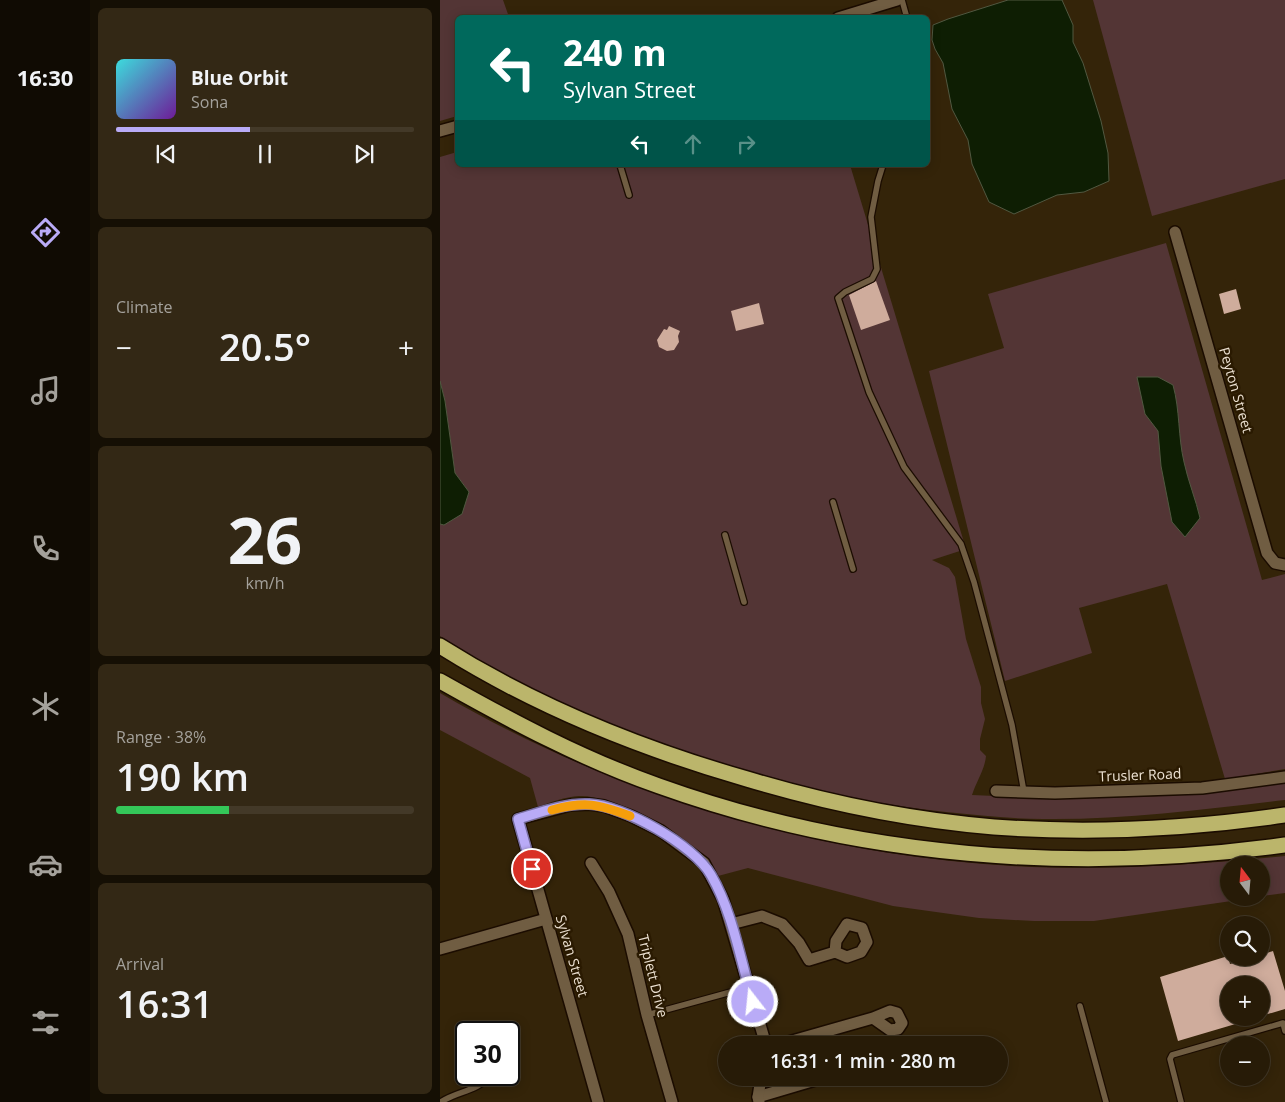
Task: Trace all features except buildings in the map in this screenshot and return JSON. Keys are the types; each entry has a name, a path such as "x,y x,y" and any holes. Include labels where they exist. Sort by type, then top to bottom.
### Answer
{"highway":[{"path":"440,646 480,671 555,710 685,762 795,793 904,816 994,827 1090,831 1203,825 1285,815"},
{"path":"440,681 500,715 552,741 659,786 768,819 842,836 917,848 1035,859 1089,859 1198,854 1283,845"}],"street":[{"path":"848,15 897,0"},
{"path":"440,131 455,127"},
{"name":"Peyton Street","path":"1176,232 1267,553 1275,563 1285,565"},
{"name":"Trusler Road","path":"996,791 1055,793 1202,788 1285,777"},
{"name":"Sylvan Street","path":"598,1102 518,819 570,805 589,804 613,809 662,831 704,863 723,899 731,924"},
{"name":"Triplett Drive","path":"591,863 609,892 628,934 647,1014 672,1102"},
{"path":"763,1036 731,924 762,916 782,924 799,944 809,960 835,952"},
{"path":"440,949 546,919"},
{"path":"810,1036 873,1018"},
{"path":"760,1086 759,1099 798,1086"}],"lane":[{"path":"902,0 907,15"},
{"path":"621,167 629,195"},
{"path":"882,167 872,217 877,269 872,279 845,292 838,298 869,392 904,467 961,544 974,582 1012,724 1024,792"},
{"path":"833,502 854,569"},
{"path":"725,535 744,602"},
{"path":"647,1014 748,987"},
{"path":"1080,1006 1106,1102"},
{"path":"1181,1102 1170,1059 1172,1055 1284,1022 1285,1031"},
{"path":"441,1102 446,1098 465,1093 479,1086"}],"shaded area":[{"path":"440,0 503,0 508,15 455,15 455,117 440,121"},
{"path":"1008,0 1062,0 1073,25 1073,42 1083,63 1101,121 1108,153 1109,181 1084,192 1057,195 1014,214 989,202 972,164 968,140 952,109 943,63 932,40 933,25"},
{"path":"1093,0 1285,0 1285,179 1152,216"},
{"path":"455,153 455,167 851,167 966,549 932,560 949,568 955,577 966,639 981,687 981,703 985,719 980,739 980,750 986,756 972,795 1075,798 1178,795 1285,782 1285,800 1134,816 1043,819 1006,818 946,812 837,795 729,768 624,731 513,680 440,636 440,524 444,525 469,492 455,473 445,401 440,381 440,157"},
{"path":"1166,243 1262,580 1285,574 1285,769 1225,779 1167,584 1079,608 1092,653 1005,681 929,371 1004,348 988,294"},
{"path":"1137,377 1158,377 1173,385 1184,462 1200,518 1185,537 1172,522 1161,466 1158,431 1145,414"},
{"path":"440,381 445,401 455,473 469,492 462,514 444,525 440,524"},
{"path":"440,693 506,729 574,761 644,789 716,813 789,833 863,849 937,860 1012,866 1080,868 1220,862 1220,903 1094,921 1034,921 979,918 893,906 748,868 718,876 690,845 653,821 621,806 605,800 579,796 538,807 530,778 440,730"},
{"path":"1285,856 1285,893 1270,895 1270,857"}],"slow traffic":[{"path":"552,810 570,805 589,804 604,806 630,816"}],"route":[{"path":"532,869 518,819 570,805 589,804 604,806 631,816 662,831 704,863 711,875 723,899 753,1002"}]}
